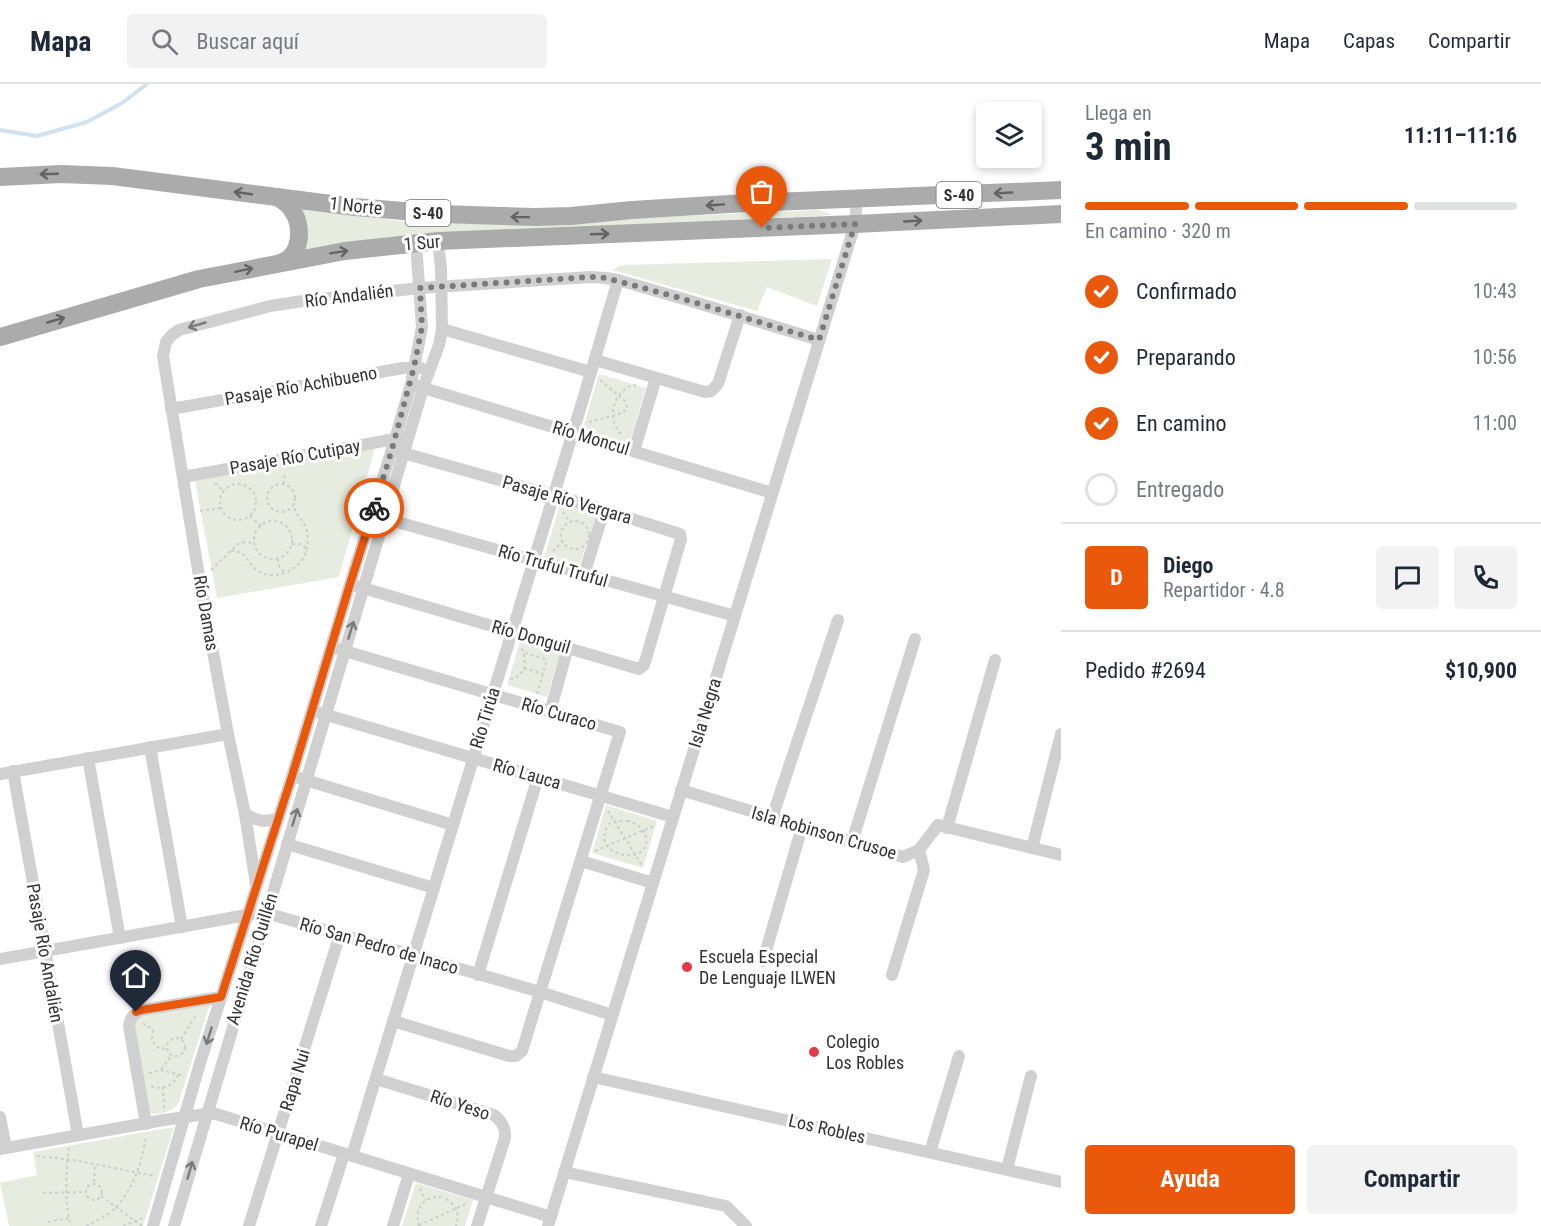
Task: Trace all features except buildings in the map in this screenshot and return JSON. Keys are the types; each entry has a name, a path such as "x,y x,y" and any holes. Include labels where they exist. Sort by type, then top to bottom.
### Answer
{"main road":[{"name":"1 Norte","path":"0,177 62,174 112,176 355,207 440,214 535,217 729,204 857,199"},
{"name":"S-40","path":"857,199 1061,190"},
{"path":"277,197 292,210 299,231 292,255 282,262"},
{"name":"S-40","path":"855,224 1061,214"},
{"name":"1 Sur","path":"0,337 199,279 345,251 438,241 855,224"}],"street":[{"name":"Isla Negra","path":"549,1221 855,224 857,199"},
{"name":"Avenida Río Quillén","path":"174,1226 345,651 363,588 378,517 400,446 439,345 442,329 442,286 438,241"},
{"name":"Avenida Río Quillén","path":"400,446 422,327 416,243"},
{"name":"Río Andalién","path":"166,342 179,330 270,306 442,286 591,277 618,280 819,340"},
{"name":"Río Tirúa","path":"321,1226 376,1079 618,280"},
{"path":"442,329 593,366 639,373 705,392 711,391 718,384 740,315"},
{"name":"Río Damas","path":"166,342 163,356 171,409 256,884"},
{"name":"Pasaje Río Achibueno","path":"171,409 414,367 431,369"},
{"path":"634,451 656,378"},
{"name":"Río Moncul","path":"411,384 574,429 618,446 772,493"},
{"name":"Pasaje Río Cutipay","path":"183,477 400,446"},
{"name":"Pasaje Río Vergara","path":"400,446 680,534 681,539 665,597"},
{"path":"584,574 604,511"},
{"name":"Avenida Río Quillén","path":"153,1226 195,1079 279,818 350,584 378,517"},
{"name":"Río Truful Truful","path":"378,517 735,616"},
{"name":"Río Donguil","path":"350,584 511,634 568,647 639,669 644,665 665,597"},
{"path":"772,818 838,620"},
{"path":"852,842 915,639"},
{"name":"Río Curaco","path":"331,647 620,732 600,797"},
{"path":"550,712 568,647"},
{"path":"995,660 947,828 1061,855"},
{"name":"Río Lauca","path":"312,711 673,817"},
{"path":"0,774 228,734"},
{"path":"1032,848 1061,734"},
{"path":"150,747 182,927"},
{"path":"88,758 120,938"},
{"name":"Pasaje Río Andalién","path":"13,771 45,951 74,1135"},
{"path":"292,776 453,825"},
{"path":"478,975 538,777"},
{"name":"Isla Robinson Crusoe","path":"681,790 903,857 919,850 938,825 947,828"},
{"path":"393,1021 512,1057 522,1051 600,797"},
{"path":"245,814 258,820 269,821 279,818"},
{"path":"763,961 802,826"},
{"path":"287,844 434,888"},
{"path":"892,975 924,870 919,850"},
{"path":"581,859 653,883"},
{"name":"Río San Pedro de Inaco","path":"0,959 266,913 612,1015"},
{"name":"Rapa Nui","path":"249,1226 340,934"},
{"path":"146,1124 140,1074 129,1026 133,1015 142,1010 219,1001"},
{"path":"930,1152 959,1056"},
{"path":"1007,1170 1031,1076"},
{"name":"Los Robles","path":"593,1077 1061,1182"},
{"name":"Río Yeso","path":"376,1079 498,1118 505,1129 505,1138 485,1197"},
{"name":"Río Purapel","path":"3,1149 164,1120 216,1114 485,1197 549,1221"},
{"path":"0,1117 3,1149"},
{"path":"564,1172 726,1206 746,1226"},
{"path":"393,1226 409,1174"},
{"path":"477,1226 485,1197"}],"path":[{"path":"574,429 623,413 627,407 593,366"},
{"path":"618,446 622,435 615,428 612,416 614,407 626,388 637,384 639,373"},
{"path":"231,551 244,553 253,568 264,574 279,574 296,568 306,552 307,537 306,527 294,509 294,503 294,493 288,486 279,484 268,490 268,503 274,510 283,511 294,503"},
{"path":"231,485 243,485 253,492 255,497 255,509 250,516 242,520 230,520 220,508 219,499 226,488 231,485"},
{"path":"189,513 220,508"},
{"path":"250,516 261,526"},
{"path":"270,521 282,523 291,532 292,544 286,555 278,559 268,559 257,552 254,543 255,533 261,526 270,521"},
{"path":"579,522 589,531 588,540 582,547 569,548 563,541 562,532 570,523 579,522"},
{"path":"553,551 563,541"},
{"path":"200,581 238,544 254,543"},
{"path":"292,544 304,546 306,552"},
{"path":"278,559 281,570 285,571"},
{"path":"497,679 514,679 522,674 524,668 525,653 511,634"},
{"path":"525,653 563,664"},
{"path":"534,707 547,660"},
{"path":"524,668 543,674"},
{"path":"600,797 653,883"},
{"path":"581,859 673,817"},
{"path":"615,822 634,822 643,830 646,837 642,850 635,855 617,854 607,846 604,838 605,831 608,824 615,822"},
{"path":"181,1039 201,1007 219,1001"},
{"path":"133,1015 153,1030 152,1040 157,1048 167,1048"},
{"path":"167,1048 170,1040 181,1039"},
{"path":"167,1048 172,1055 178,1056 183,1053 184,1044 181,1039"},
{"path":"161,1070 172,1055"},
{"path":"179,1074 173,1084 163,1087 153,1087 140,1074 161,1070 179,1074 195,1079"},
{"path":"163,1087 164,1120"},
{"path":"86,1226 115,1208 130,1188 143,1153 146,1124"},
{"path":"71,1226 67,1212 66,1193 68,1159 74,1135"},
{"path":"35,1156 68,1159 167,1179"},
{"path":"94,1184 95,1164"},
{"path":"85,1192 87,1187 94,1184"},
{"path":"94,1184 101,1188 101,1196 142,1226"},
{"path":"43,1193 85,1192"},
{"path":"85,1192 91,1200 96,1200 101,1196"},
{"path":"456,1226 459,1219 456,1209 451,1201 432,1197 420,1205 417,1212 418,1226 456,1209 485,1197"},
{"path":"123,1226 157,1212"},
{"path":"48,1222 69,1218"}],"shaded area":[{"path":"299,208 414,223 493,224 820,210 833,215 399,240 303,253"},
{"path":"832,259 817,306 767,287 757,311 612,270 621,265"},
{"path":"599,374 646,388 629,445 582,431"},
{"path":"375,448 339,577 217,598 195,481"},
{"path":"561,501 598,512 579,566 544,558"},
{"path":"522,635 562,647 547,697 507,685"},
{"path":"606,805 657,821 643,868 592,853"},
{"path":"210,1004 178,1104 165,1112 149,1114 133,1030 137,1018"},
{"path":"174,1127 143,1226 9,1226 0,1183 37,1175 33,1152"},
{"path":"416,1183 473,1200 465,1226 402,1226"}],"waterway":[{"path":"0,130 37,136 87,122 122,103 147,84"}],"way so far":[{"path":"374,508 411,384 422,327 420,288 591,277 606,278 819,340 855,224 762,228"}],"place":[{"name":"Escuela Especial De Lenguaje ILWEN","path":"687,967"},
{"name":"Colegio Los Robles","path":"814,1052"}],"route":[{"path":"136,1012 221,997 374,508"}]}
